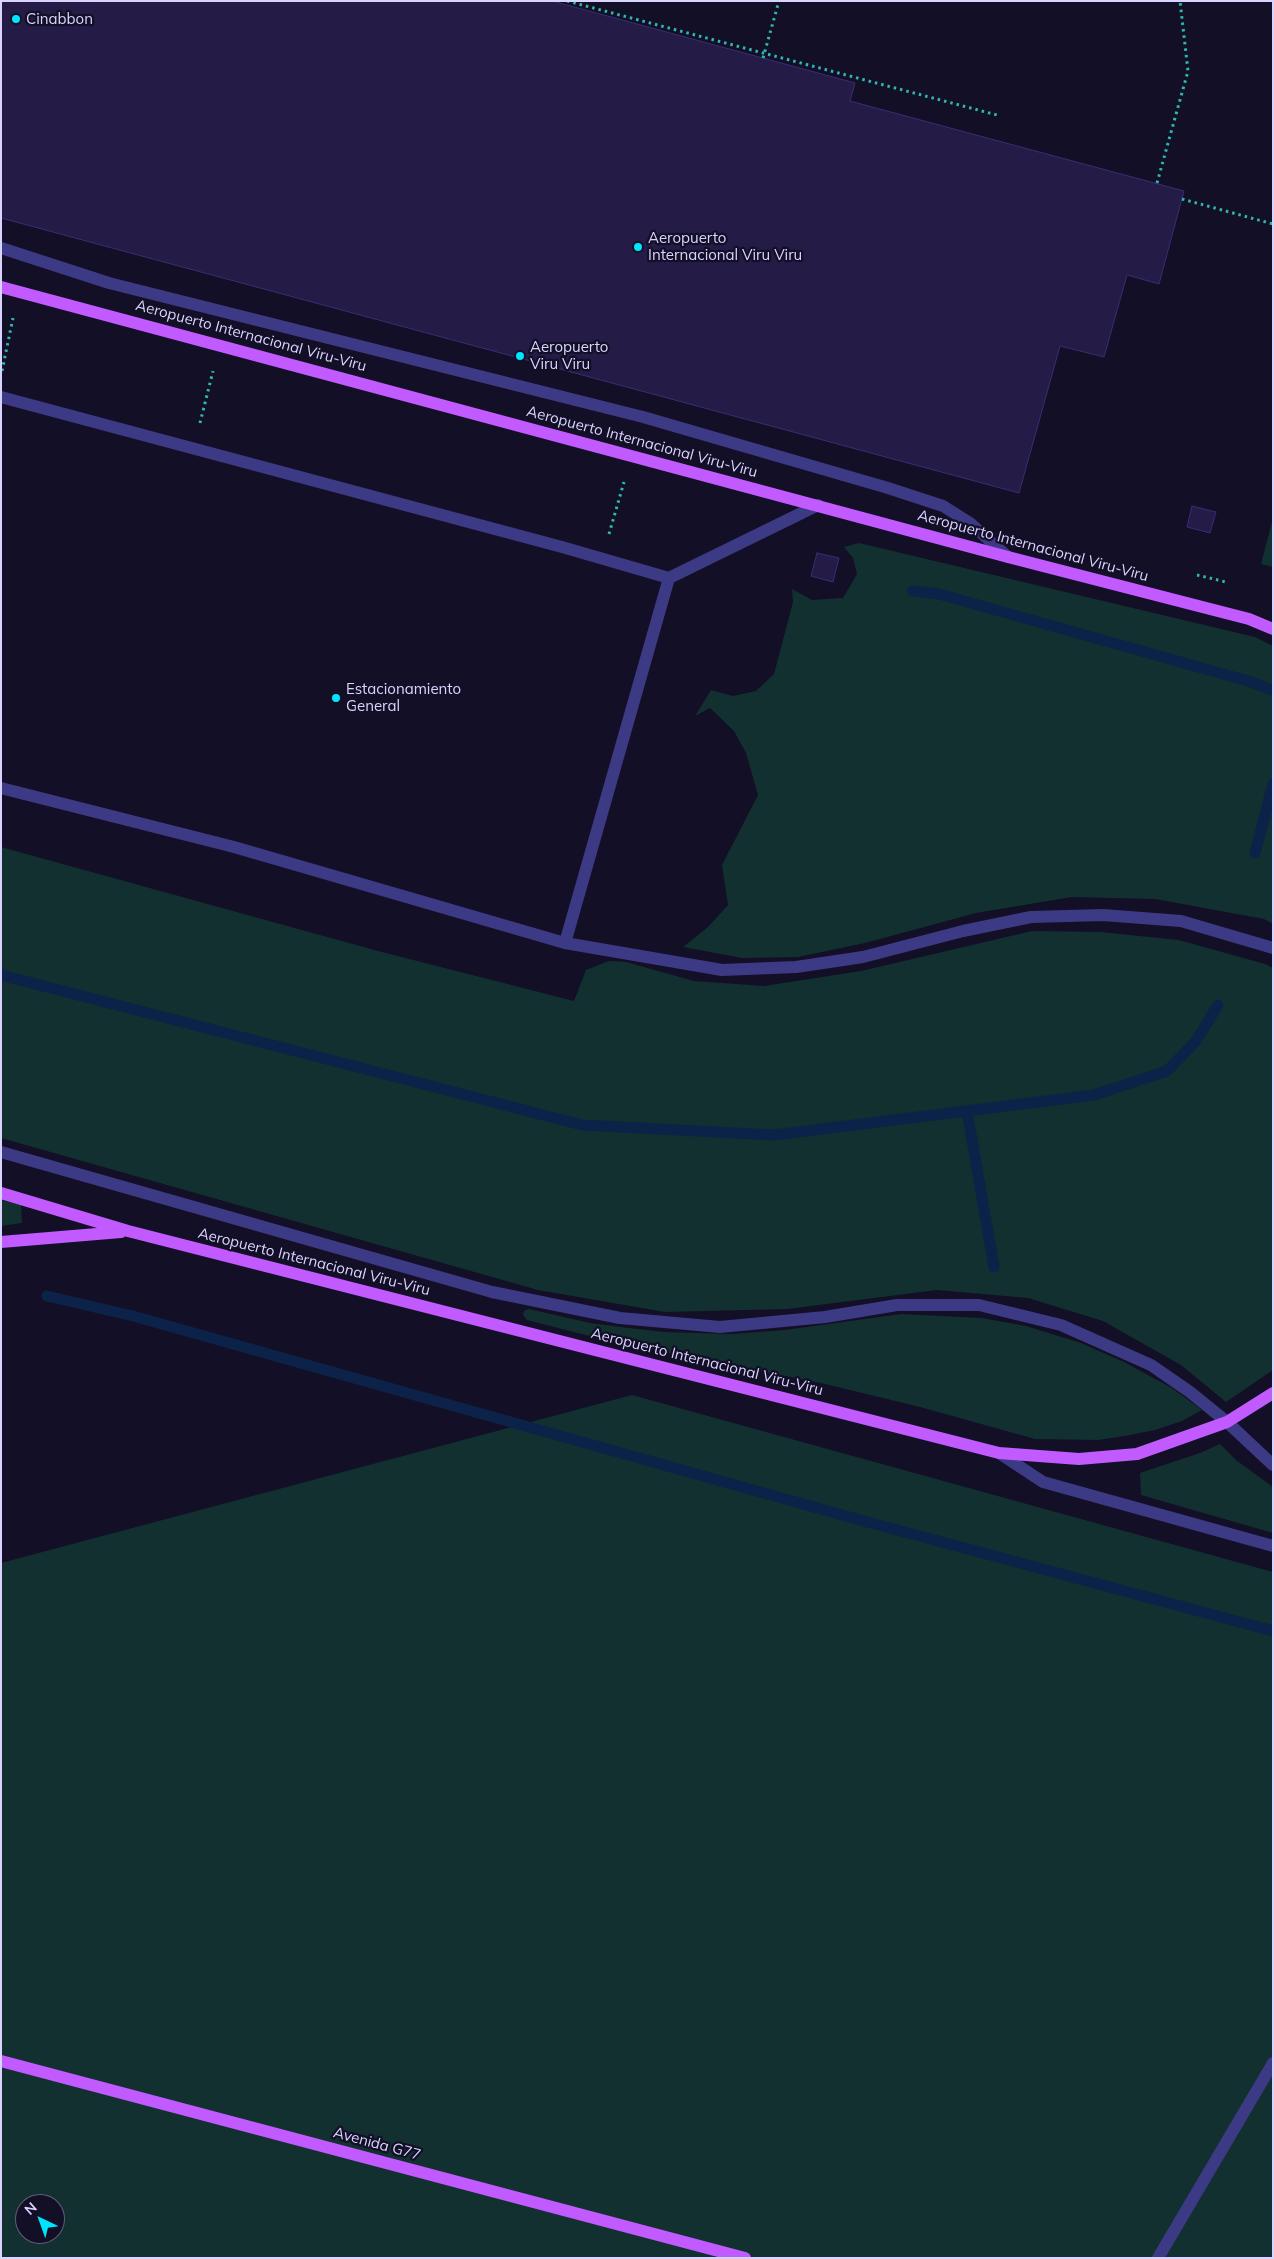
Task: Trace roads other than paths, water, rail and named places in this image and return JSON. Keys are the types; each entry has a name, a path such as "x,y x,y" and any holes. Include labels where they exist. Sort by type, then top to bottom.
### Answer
{"main road":[{"name":"Aeropuerto Internacional Viru-Viru","path":"1,287 220,344 1008,557 1248,619 1273,629"},
{"name":"Aeropuerto Internacional Viru-Viru","path":"1,1193 128,1231 999,1453 1079,1459 1137,1454 1227,1422 1273,1393"},
{"name":"Aeropuerto Internacional Viru-Viru","path":"1,1242 128,1231"},
{"name":"Avenida G77","path":"1,2061 744,2258"}],"lane":[{"path":"1,248 109,283 643,417 888,488 943,506 970,523 1008,557"},
{"path":"1,397 601,558 669,578 818,505"},
{"path":"565,943 669,578"},
{"path":"1,788 234,847 565,943 722,970 796,967 863,957 962,931 1031,917 1102,915 1181,921 1273,948"},
{"path":"1,1152 492,1292 620,1318 720,1327 825,1317 897,1305 979,1305 1060,1325 1151,1365 1190,1392 1227,1422 1273,1464"},
{"path":"999,1453 1043,1482 1273,1546"},
{"path":"1158,2258 1273,2063"}],"waterway":[{"path":"913,591 939,594 1248,681 1273,690"},
{"path":"1255,853 1273,784"},
{"path":"1,975 582,1125 774,1135 1094,1095 1167,1071 1196,1041 1218,1005"},
{"path":"967,1111 994,1267"},
{"path":"47,1296 133,1316 860,1520 1273,1631"}],"place":[{"name":"Cinabbon","path":"16,19"},
{"name":"Aeropuerto Internacional Viru Viru","path":"638,247"},
{"name":"Aeropuerto Viru Viru","path":"520,356"},
{"name":"Estacionamiento General","path":"336,698"}]}
